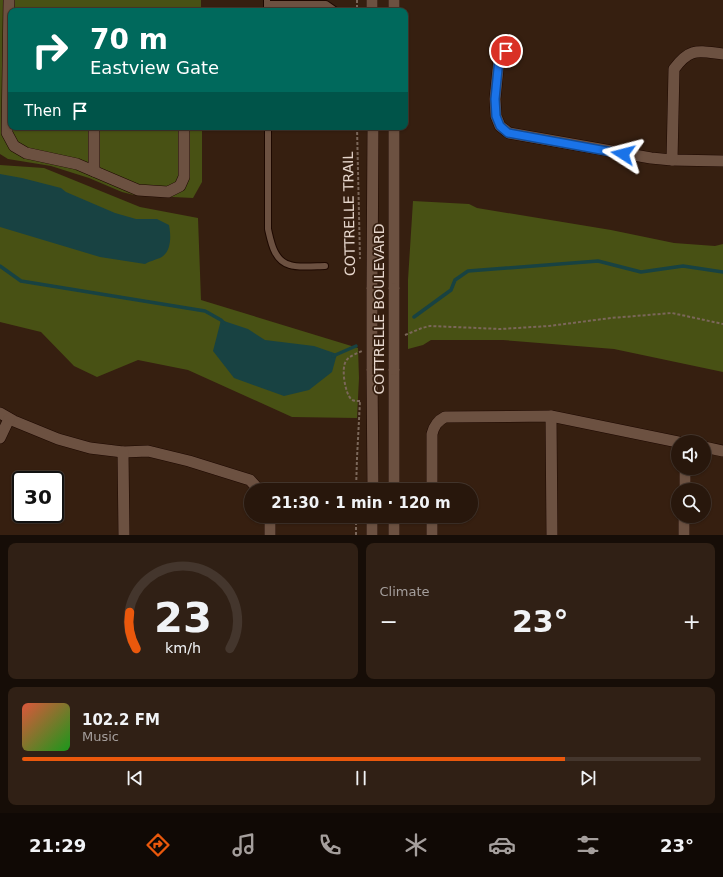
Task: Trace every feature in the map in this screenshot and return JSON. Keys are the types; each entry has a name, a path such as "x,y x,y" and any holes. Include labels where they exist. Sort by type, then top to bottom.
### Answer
{"street":[{"path":"512,43 499,59 495,99 496,116 500,126 508,133 610,152 672,160 723,161"},
{"path":"672,160 674,69 683,57 695,52 723,54"},
{"path":"8,91 7,133 14,146 26,153 76,164 138,190 168,192 180,186 184,177 184,130"},
{"path":"94,130 94,171"},
{"name":"COTTRELLE BOULEVARD","path":"372,130 373,483"},
{"name":"COTTRELLE BOULEVARD","path":"394,130 394,483"},
{"path":"0,438 4,416 58,439 90,448 123,452 148,451 190,461 250,480 253,483"},
{"path":"432,483 432,434 438,420 445,417 551,416 671,441"},
{"path":"551,416 552,535"},
{"path":"711,448 723,451"},
{"path":"123,452 124,535"},
{"path":"270,523 270,535"},
{"path":"372,523 372,535"},
{"path":"394,523 394,535"},
{"path":"432,523 432,535"},
{"path":"684,523 684,535"}],"lane":[{"path":"267,5 326,4 332,8"},
{"path":"268,130 268,229 272,244 278,258 290,266 325,266"}],"path":[{"name":"COTTRELLE TRAIL","path":"357,130 360,261"},
{"path":"404,336 430,326 501,329 549,326 611,318 672,313 723,324"},
{"path":"356,483 360,401 354,401 349,398 346,389 344,365 347,359 355,354 369,349"},
{"path":"356,523 356,535"}],"green space":[{"path":"0,0 201,0 201,8 8,8 8,130 202,130 202,182 193,198 134,195 122,192 89,178 51,166 8,159 0,154"},
{"path":"0,165 44,168 140,207 198,218 201,300 358,348 359,378 357,418 292,417 188,370 138,360 97,377 74,366 41,332 0,322"},
{"path":"413,201 469,204 477,208 611,230 674,243 715,246 723,244 723,372 614,349 503,340 431,340 423,345 408,349 408,280"}],"water":[{"path":"0,174 61,188 66,192 115,213 136,219 157,219 169,225 169,248 160,258 145,264 100,257 0,227"},
{"path":"221,320 248,329 265,340 314,346 337,354 332,372 309,390 284,396 234,378 213,351"}],"waterway":[{"path":"414,317 451,290 455,280 468,271 598,261 641,272 683,266 723,272"},
{"path":"0,266 21,281 205,311 224,323"},
{"path":"333,356 356,346"}],"route":[{"path":"506,51 499,59 495,99 496,116 500,126 508,133 623,154"}]}
